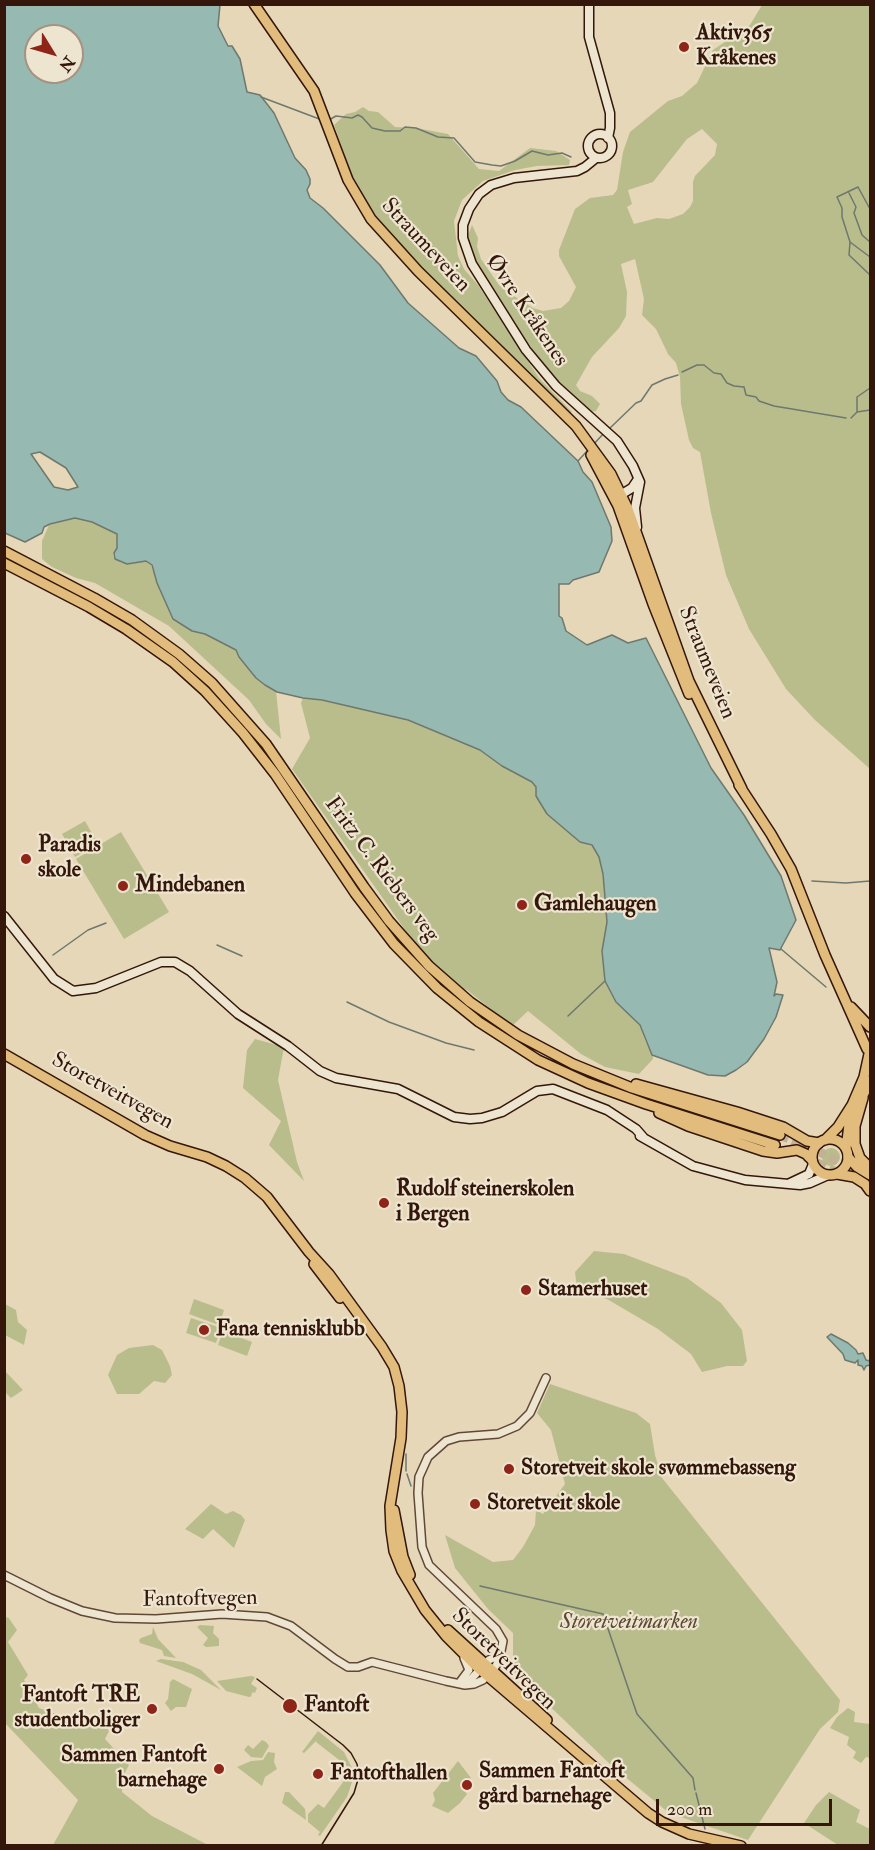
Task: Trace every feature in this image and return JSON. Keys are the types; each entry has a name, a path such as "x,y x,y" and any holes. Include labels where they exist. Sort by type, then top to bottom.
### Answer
{"main road":[{"name":"Straumeveien","path":"254,4 314,91 348,180 371,219 405,258 576,426 599,456 622,494 689,681 742,789"},
{"path":"589,4 589,37 607,104 604,136"},
{"path":"594,136 604,136 612,144 611,151 603,158 592,155 589,141 594,136"},
{"name":"Øvre Kråkenes","path":"592,155 581,169 508,179 486,188 473,202 466,217 463,232 465,247 472,264 536,362 556,386 617,441 633,466 638,479"},
{"name":"Straumeveien","path":"547,399 589,452 618,506 683,683 731,774 786,860 869,1053"},
{"path":"618,506 622,494 632,488 638,479"},
{"path":"638,479 640,487 635,508 638,536"},
{"name":"Fritz C. Riebers veg","path":"4,551 132,620 198,669 226,697 266,744 374,902 402,937 429,966 470,1002 511,1031 559,1058 615,1082 780,1136"},
{"name":"Fritz C. Riebers veg","path":"4,563 108,618 158,651 191,678 243,733 275,774 366,909 394,944 422,974 464,1011 538,1060 588,1083 775,1145"},
{"path":"4,916 54,979 69,989 80,992 96,988 161,962 175,962 190,971 233,1010 288,1046 320,1071 342,1080 398,1089 454,1117 470,1119 491,1115 513,1106 537,1091 549,1089 570,1094 621,1118 643,1137 676,1158 693,1166 745,1180 806,1184 844,1169 849,1124 870,1081"},
{"name":"Straumeveien","path":"847,1002 870,1027"},
{"path":"788,1184 809,1174 813,1162 813,1151 838,1127 852,1105 864,1077 870,1038"},
{"name":"Storetveitvegen","path":"4,1054 145,1135 170,1146 215,1160 235,1171 267,1197 309,1252 330,1286 355,1312 390,1359 402,1404 400,1438 389,1516 394,1551 402,1571 425,1610 459,1650 487,1670"},
{"path":"615,1082 638,1084 703,1102 783,1127 807,1141 837,1140 857,1167 870,1175"},
{"path":"588,1083 688,1126 763,1151 777,1153 797,1150 806,1154 820,1172 854,1177 865,1184 870,1191"},
{"path":"863,1098 855,1126 855,1144 860,1158 870,1168"},
{"name":"Storetveitvegen","path":"391,1496 403,1557 416,1586 430,1609 487,1670 596,1768 662,1822 689,1834 741,1845"}],"street":[{"path":"458,1683 487,1670 495,1656 500,1655 504,1644 499,1633 429,1565 422,1547 419,1478 428,1457 446,1441 459,1437 498,1434 517,1426 530,1413 546,1378"},
{"name":"Fantoftvegen","path":"4,1575 76,1608 115,1618 156,1619 222,1614 267,1617 291,1626 348,1667 358,1667 372,1662 458,1683"},
{"path":"458,1683 469,1670 459,1650"}],"green space":[{"path":"762,5 870,5 870,769 815,720 786,689 749,629 726,575 711,513 700,452 693,448 689,440 681,404 680,377 676,363 668,354 656,329 642,315 644,299 635,259 621,264 627,292 626,316 619,328 592,357 576,385 580,391 592,396 600,404 596,411 589,412 546,369 494,293 474,260 468,245 468,235 472,225 478,238 477,247 481,259 499,285 533,308 543,311 561,308 569,301 576,287 559,256 559,250 575,209 590,198 613,195 617,190 623,152 630,132 668,101 682,96 697,83 713,50 750,25","holes":["702,129 717,144 715,155 695,176 693,201 683,214 669,219 657,218 634,224 627,207 632,204 628,190 653,182 687,139"]},
{"path":"363,107 369,111 378,112 395,127 448,134 479,169 499,171 530,148 556,151 570,160 569,165 537,166 515,170 483,181 462,200 454,221 458,256 464,269 478,285 539,378 572,412 570,413 416,262 373,213 352,175 334,125 346,114"},
{"path":"75,518 92,522 117,534 117,548 113,556 122,563 146,561 150,563 173,620 236,650 239,657 265,685 276,691 281,739 266,724 249,700 169,626 95,583 76,578 52,567 42,559 42,541 49,525"},
{"name":"Gamlehaugen","path":"303,698 399,717 480,750 502,766 532,782 580,842 592,846 599,857 603,874 607,922 604,938 633,1017 640,1025 653,1056 653,1059 639,1074 605,1067 581,1054 528,1011 512,1026 467,990 455,986 422,954 292,769 310,738 301,703"},
{"path":"85,821 98,844 75,857 62,834"},
{"name":"Mindebanen","path":"121,832 169,912 124,939 76,859"},
{"path":"255,1039 284,1047 278,1080 297,1162 304,1181 269,1145 281,1121 243,1088 247,1050"},
{"path":"831,1148 837,1151 840,1157 837,1163 831,1166 825,1163 822,1157 825,1151"},
{"path":"594,1251 624,1254 687,1278 721,1303 742,1330 747,1361 743,1366 727,1366 702,1372 691,1354 658,1329 607,1299 577,1288 575,1272"},
{"path":"194,1299 224,1310 219,1325 189,1314"},
{"path":"5,1304 16,1310 18,1322 27,1330 24,1345 5,1335"},
{"name":"Fana tennisklubb","path":"191,1318 221,1328 216,1343 186,1333"},
{"path":"223,1331 252,1342 247,1356 218,1345"},
{"path":"153,1345 162,1350 172,1375 165,1383 154,1381 139,1394 117,1394 108,1375 117,1355 129,1348"},
{"path":"5,1371 23,1390 11,1398 5,1392"},
{"name":"Storetveitmarken","path":"550,1384 636,1413 650,1424 655,1455 662,1478 840,1700 838,1712 820,1729 748,1840 669,1813 612,1766 513,1671 513,1633 488,1609 455,1568 445,1535 493,1562 513,1560 535,1525 536,1510 543,1514 565,1484 551,1430 537,1413"},
{"path":"211,1504 226,1514 233,1511 245,1520 234,1548 213,1529 203,1539 185,1529"},
{"path":"8,1617 17,1630 8,1642 28,1675 24,1680 39,1708 62,1716 78,1726 100,1719 109,1731 105,1739 129,1765 123,1776 122,1792 152,1816 208,1845 53,1845 78,1800 5,1723 4,1619"},
{"path":"200,1625 214,1626 213,1633 219,1639 219,1646 206,1647 203,1645 208,1638 197,1627"},
{"path":"153,1627 158,1639 176,1658 164,1656 162,1650 140,1643 141,1638 152,1634"},
{"path":"161,1659 183,1662 201,1670 221,1690 192,1674 156,1661"},
{"path":"255,1677 251,1684 257,1688 255,1693 253,1692 249,1697 226,1691 217,1681"},
{"path":"173,1679 192,1689 186,1707 176,1707 171,1711 165,1703 168,1699 170,1682"},
{"path":"848,1708 855,1712 854,1722 870,1724 870,1758 866,1757 861,1763 853,1758 856,1752 847,1745 849,1737 830,1728 837,1717"},
{"path":"318,1731 344,1752 353,1770 353,1779 347,1797 320,1836 318,1835 320,1832 308,1822 308,1814 318,1804 324,1808 352,1770 316,1742 317,1740 304,1753 302,1752"},
{"path":"262,1740 269,1746 262,1758 251,1757 244,1750 248,1745 253,1749"},
{"path":"268,1752 275,1753 274,1762 277,1769 265,1777 262,1786 237,1767 251,1761 263,1760"},
{"path":"458,1761 471,1778 460,1786 467,1794 448,1813 432,1806 435,1800 433,1793"},
{"path":"285,1792 289,1792 305,1809 306,1820 282,1803"},
{"path":"829,1792 860,1810 856,1822 870,1829 870,1845 838,1845 804,1823 816,1805"}],"water":[{"path":"4,5 220,5 218,26 228,46 232,46 240,59 247,92 260,95 274,113 295,158 306,170 310,179 307,190 310,198 380,265 408,303 459,348 476,356 497,381 501,392 508,400 521,407 578,461 583,472 592,482 611,527 612,541 599,572 573,580 569,584 559,584 559,616 562,618 566,631 587,645 612,635 628,643 646,638 711,768 744,815 781,876 796,920 780,950 769,948 777,982 774,996 783,995 776,1017 764,1039 747,1062 725,1076 708,1075 652,1055 640,1025 616,1002 605,981 602,951 607,922 603,874 599,857 592,845 580,842 547,814 536,796 536,787 532,782 502,766 480,750 408,720 277,692 265,685 256,678 236,650 205,634 192,631 173,619 157,583 152,565 146,561 127,564 115,559 117,534 92,522 75,518 50,524 44,527 42,533 25,542 5,533","holes":["40,452 66,468 78,487 68,490 54,487 31,454"]},
{"path":"831,1334 848,1343 858,1354 863,1353 866,1360 870,1361 870,1365 864,1370 858,1365 858,1360 855,1363 845,1360 843,1354 827,1337"}],"waterway":[{"path":"261,97 322,120"},
{"path":"329,120 336,116 352,118 358,115 372,128 385,131 400,131 405,127 416,128 438,137 454,138 475,162 492,165 501,166 532,151 548,155 562,153 571,157"},
{"path":"869,274 849,255 850,242 837,197 858,187 870,209"},
{"path":"849,193 856,207 854,213 862,235 870,242"},
{"path":"850,242 870,257"},
{"path":"682,372 697,365 704,365 714,373 721,374 727,383 744,387 746,395 756,397 759,401 774,406 846,418"},
{"path":"610,428 641,401 652,385 678,375"},
{"path":"851,418 857,412 857,397 870,388"},
{"path":"857,412 870,410"},
{"path":"593,445 604,433"},
{"path":"578,461 587,451"},
{"path":"812,881 846,883 870,881"},
{"path":"53,955 88,930 106,923"},
{"path":"217,945 242,956"},
{"path":"781,949 826,987"},
{"path":"568,1016 605,981"},
{"path":"347,1002 389,1022 446,1043 474,1050"},
{"path":"406,1454 406,1471"},
{"path":"407,1474 411,1486"},
{"path":"480,1586 603,1614 637,1714 693,1778 695,1790"},
{"path":"696,1793 705,1829"}],"tunnel":[{"path":"780,1135 826,1155 863,1175"},
{"path":"805,1157 844,1176"}],"tram line":[{"path":"257,1679 343,1745 357,1764 359,1776 354,1793 321,1846"}],"place":[{"name":"Aktiv365 Kråkenes","path":"684,47"},
{"name":"Paradis skole","path":"26,859"},
{"name":"Mindebanen","path":"123,886"},
{"name":"Gamlehaugen","path":"522,905"},
{"name":"Rudolf steinerskolen i Bergen","path":"384,1203"},
{"name":"Stamerhuset","path":"526,1290"},
{"name":"Fana tennisklubb","path":"204,1330"},
{"name":"Storetveit skole svømmebasseng","path":"509,1469"},
{"name":"Storetveit skole","path":"475,1504"},
{"name":"Fantoft","path":"290,1706"},
{"name":"Fantoft TRE studentboliger","path":"152,1709"},
{"name":"Sammen Fantoft barnehage","path":"219,1769"},
{"name":"Fantofthallen","path":"318,1774"},
{"name":"Sammen Fantoft gård barnehage","path":"467,1785"}]}
